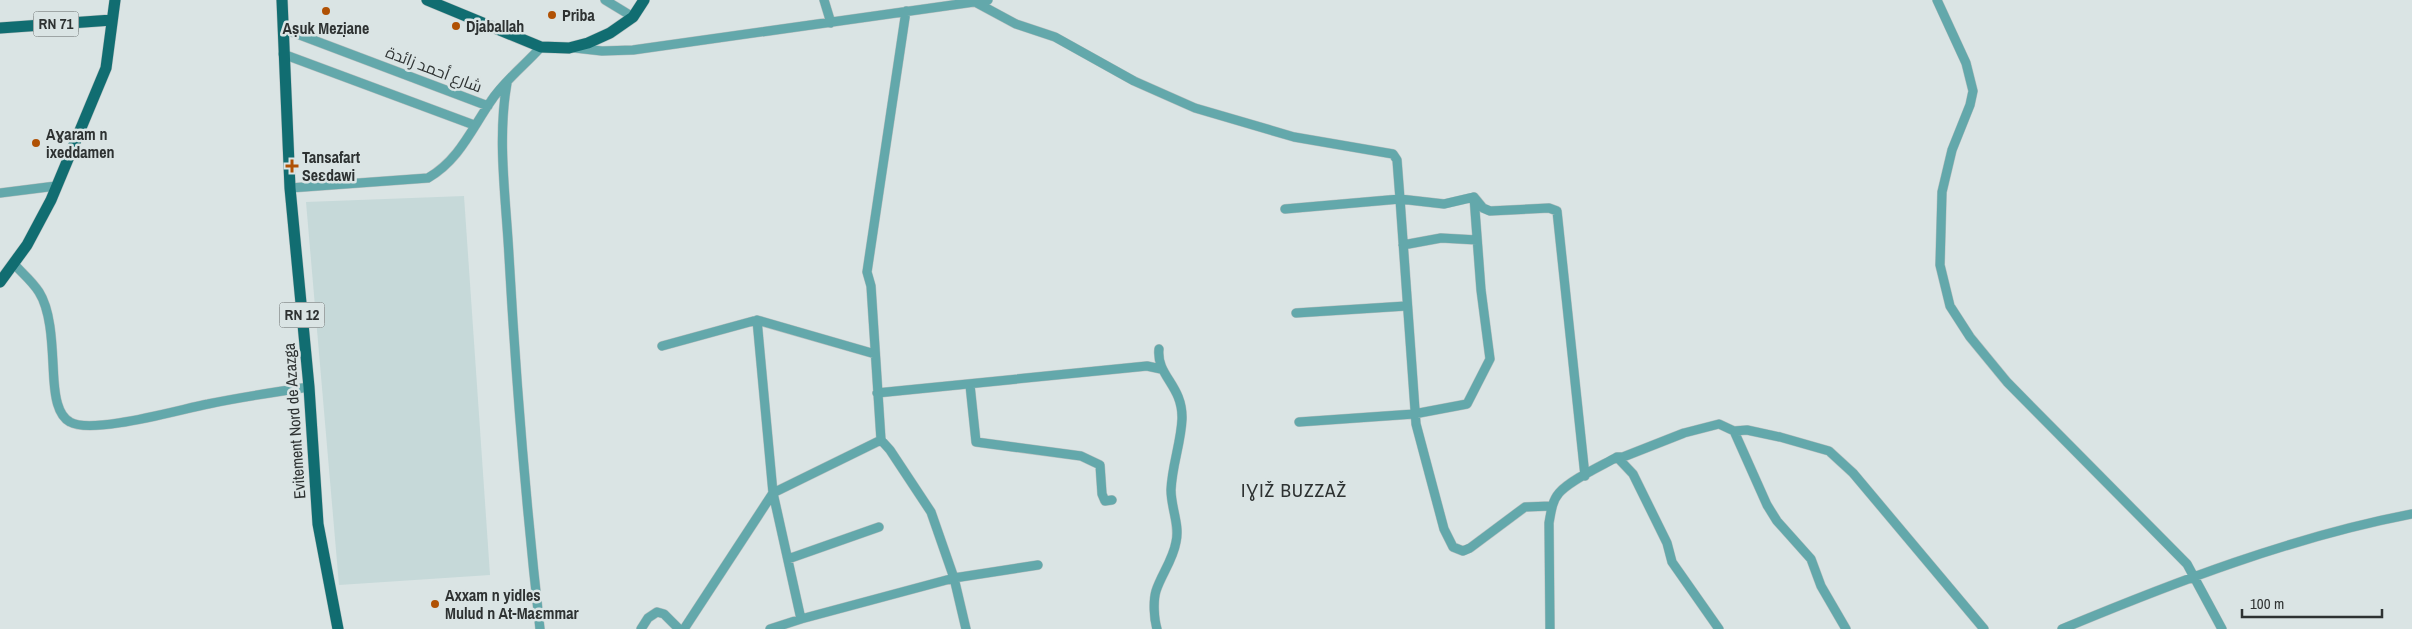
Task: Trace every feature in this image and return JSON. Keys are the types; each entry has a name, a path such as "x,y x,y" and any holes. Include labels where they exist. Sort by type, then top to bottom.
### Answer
{"main road":[{"path":"0,282 31,238 51,200 106,68 114,0"},
{"name":"Evitement Nord de Azazga","path":"282,0 290,188 309,387 318,524 338,629"},
{"path":"427,0 541,47 569,48 588,43 610,33 633,17 644,0"},
{"name":"RN 71","path":"0,28 112,20"}],"street":[{"path":"605,0 633,17"},
{"path":"824,0 832,23"},
{"path":"569,48 602,51 633,50 988,0"},
{"path":"1938,0 1966,63 1973,91 1970,105 1952,150 1942,192 1940,265 1950,306 1970,337 2007,382 2177,552 2196,577 2222,629"},
{"path":"977,3 1016,24 1055,37 1134,81 1195,108 1294,137 1393,154 1397,160 1414,414 1449,541 1458,550 1463,551 1470,548 1525,507 1552,506"},
{"path":"906,11 867,272 871,286 880,440 890,450 931,512 954,578 966,629"},
{"name":"شارع أحمد زائدة","path":"284,29 488,106"},
{"path":"290,188 428,178 444,169 454,158 488,106 541,47"},
{"path":"283,54 474,125"},
{"path":"507,83 502,121 514,340 528,520 540,629"},
{"path":"0,193 56,186"},
{"path":"1284,209 1400,199 1444,204 1474,197"},
{"path":"1300,422 1414,414 1467,404 1490,359 1474,197"},
{"path":"1474,197 1483,208 1490,211 1549,208 1556,211 1585,476"},
{"path":"1403,245 1441,238 1477,240"},
{"path":"14,264 36,287 44,304 49,327 56,396 62,414 71,423 83,425 115,423 208,404 309,387"},
{"path":"1296,314 1406,306"},
{"path":"662,346 757,320 875,354"},
{"path":"757,320 773,493 801,618"},
{"path":"1157,629 1156,590 1166,572 1177,541 1177,528 1171,491 1182,416 1182,406 1176,390 1161,369 1158,349"},
{"path":"877,393 1147,366 1161,369"},
{"path":"970,385 976,442 1081,456 1100,465 1102,494 1105,500 1112,500"},
{"path":"1550,629 1549,523 1552,506 1558,493 1568,484 1617,457 1684,433 1719,424 1734,431 1747,430 1829,451 1853,473 1984,629"},
{"path":"1734,431 1767,505 1777,521 1811,559 1821,586 1846,629"},
{"path":"684,629 773,493 880,440"},
{"path":"1617,457 1632,474 1667,543 1672,562 1719,629"},
{"path":"2062,629 2196,577 2318,536 2412,514"},
{"path":"788,559 879,527"},
{"path":"770,629 801,618 954,578 1038,564"},
{"path":"641,629 648,618 657,612 664,614 679,629"}],"shaded area":[{"path":"464,196 490,575 339,585 306,202"}],"place":[{"name":"Aṣuk Meẓiane","path":"326,11"},
{"name":"Priba","path":"552,15"},
{"name":"Djaballah","path":"456,26"},
{"name":"Aɣaram n ixeddamen","path":"36,143"},
{"name":"Tansafart Seɛdawi","path":"292,166"},
{"name":"Axxam n yidles Mulud n At-Maɛmmar","path":"435,604"}],"district":[{"name":"IƔIŽ BUZZAŽ","path":"1294,490"}]}
